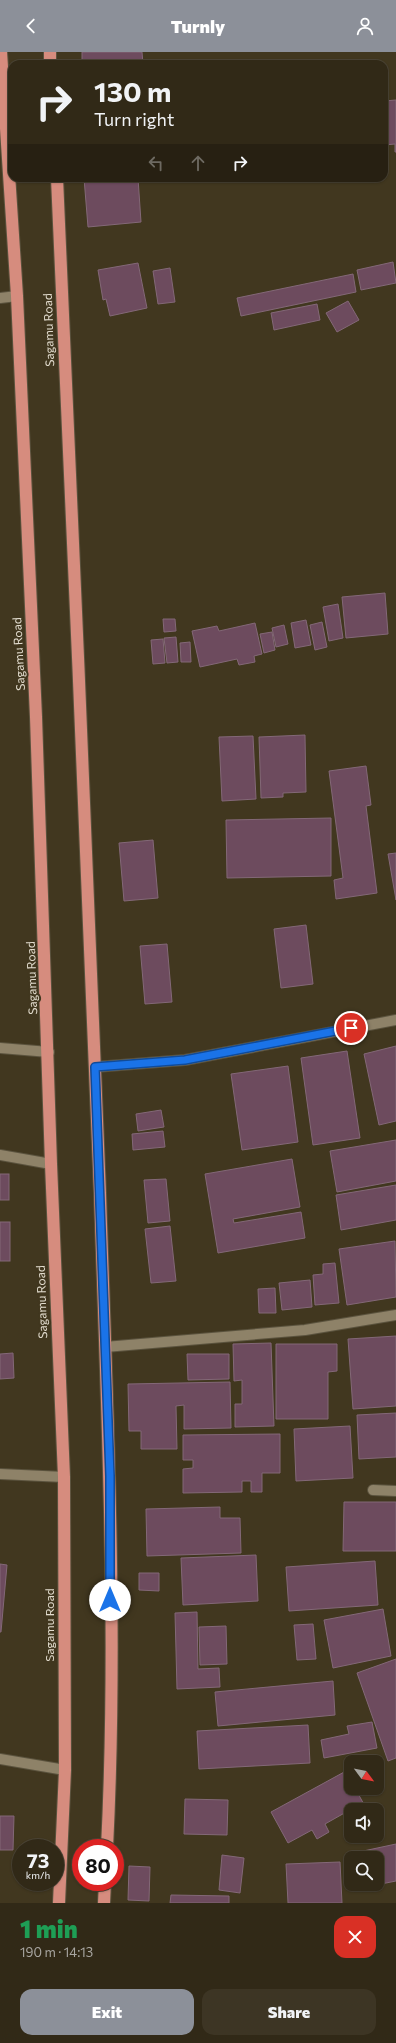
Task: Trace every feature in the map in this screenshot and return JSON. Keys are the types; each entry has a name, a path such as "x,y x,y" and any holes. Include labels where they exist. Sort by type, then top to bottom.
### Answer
{"highway":[{"name":"Sagamu Road","path":"1,52 8,138"},
{"name":"Sagamu Road","path":"11,182 36,717 49,1052 51,1164 64,1477 65,1770 59,1903"},
{"name":"Sagamu Road","path":"57,182 95,1067 110,1476 111,1770 107,1839"},
{"path":"104,1903 105,1891"}],"street":[{"path":"0,298 17,296"},
{"path":"95,1067 185,1060 396,1020"},
{"path":"0,1048 49,1052"},
{"path":"0,1155 51,1164"},
{"path":"105,1347 305,1330 396,1315"},
{"path":"0,1474 64,1477"},
{"path":"372,1490 396,1491"},
{"path":"0,1759 65,1770"}],"building":[{"path":"82,52 142,52 143,60 82,60"},
{"path":"396,100 396,152 395,144 388,145 388,101"},
{"path":"84,182 138,182 141,222 88,227"},
{"path":"393,262 396,283 361,290 357,270"},
{"path":"138,263 147,308 110,316 106,299 103,300 98,270"},
{"path":"170,268 175,302 158,304 153,271"},
{"path":"353,274 356,292 241,316 237,298"},
{"path":"348,301 359,320 337,332 326,313"},
{"path":"317,304 320,320 274,330 271,313"},
{"path":"385,593 388,634 346,638 342,597"},
{"path":"338,604 343,638 329,641 323,607"},
{"path":"163,619 175,619 176,631 164,632"},
{"path":"306,620 311,645 295,648 291,623"},
{"path":"322,622 327,647 315,650 310,625"},
{"path":"255,623 262,654 254,656 255,662 239,665 237,659 200,667 192,631 217,626 219,631"},
{"path":"284,625 288,644 276,647 272,628"},
{"path":"272,632 275,650 264,653 260,634"},
{"path":"176,637 178,662 167,663 164,638"},
{"path":"163,639 165,663 153,664 151,640"},
{"path":"190,642 191,662 181,662 180,643"},
{"path":"305,735 306,792 283,793 283,797 261,798 259,737"},
{"path":"253,736 256,799 222,801 219,737"},
{"path":"366,766 371,805 366,806 377,893 336,899 334,880 343,878 329,771"},
{"path":"331,818 331,876 227,878 226,820"},
{"path":"153,840 158,898 124,901 119,843"},
{"path":"396,853 396,900 388,854"},
{"path":"306,925 313,984 281,988 274,929"},
{"path":"167,944 172,1002 145,1004 140,946"},
{"path":"396,1046 396,1121 379,1125 364,1054"},
{"path":"347,1051 360,1138 313,1145 301,1058"},
{"path":"288,1066 298,1142 242,1150 231,1074"},
{"path":"161,1110 164,1127 138,1131 136,1114"},
{"path":"163,1131 165,1147 133,1150 132,1134"},
{"path":"396,1140 396,1181 337,1192 330,1151"},
{"path":"292,1159 300,1207 233,1219 234,1223 301,1212 305,1238 218,1253 205,1174"},
{"path":"0,1174 9,1174 9,1200 0,1200"},
{"path":"166,1179 170,1221 148,1223 144,1180"},
{"path":"396,1185 396,1220 341,1230 336,1195"},
{"path":"0,1222 10,1222 10,1261 0,1261"},
{"path":"170,1226 176,1281 151,1283 145,1229"},
{"path":"395,1241 396,1297 347,1305 339,1249"},
{"path":"335,1263 339,1303 315,1305 313,1275 323,1274 323,1264"},
{"path":"310,1280 312,1307 282,1310 279,1283"},
{"path":"275,1288 276,1313 259,1313 258,1289"},
{"path":"396,1336 396,1406 353,1409 348,1339"},
{"path":"271,1343 274,1426 235,1427 235,1404 242,1404 242,1380 234,1381 233,1344"},
{"path":"276,1344 337,1344 337,1371 328,1372 328,1419 276,1419"},
{"path":"13,1353 14,1378 0,1379 0,1354"},
{"path":"187,1354 229,1354 229,1379 188,1380"},
{"path":"230,1382 231,1428 184,1429 184,1405 176,1406 177,1449 141,1449 141,1431 129,1431 128,1384"},
{"path":"396,1413 396,1457 359,1459 357,1415"},
{"path":"350,1426 353,1478 296,1481 294,1429"},
{"path":"280,1434 280,1473 262,1473 262,1492 251,1492 251,1481 242,1481 242,1492 183,1493 183,1469 193,1468 193,1460 183,1460 183,1435"},
{"path":"344,1502 396,1502 396,1551 343,1551"},
{"path":"220,1507 220,1518 240,1518 241,1553 147,1556 146,1509"},
{"path":"256,1555 258,1601 183,1605 181,1558"},
{"path":"375,1561 378,1605 289,1611 286,1567"},
{"path":"0,1564 7,1565 1,1632 0,1632"},
{"path":"139,1573 159,1573 159,1591 139,1590"},
{"path":"383,1609 391,1656 333,1668 324,1620"},
{"path":"197,1612 198,1669 219,1668 220,1687 177,1689 175,1613"},
{"path":"313,1624 316,1659 297,1660 294,1625"},
{"path":"226,1626 227,1664 200,1665 199,1627"},
{"path":"396,1659 396,1758 388,1761 357,1673"},
{"path":"333,1681 335,1715 218,1726 215,1692"},
{"path":"372,1722 377,1748 324,1758 321,1740 349,1734 347,1726"},
{"path":"308,1725 310,1763 199,1769 197,1731"},
{"path":"344,1772 344,1795 359,1795 363,1803 344,1803 344,1813 325,1824 329,1832 317,1839 312,1830 288,1843 271,1812"},
{"path":"185,1799 228,1800 227,1835 184,1834"},
{"path":"0,1816 14,1816 12,1850 0,1850"},
{"path":"396,1844 396,1881 384,1883 384,1851 363,1851"},
{"path":"222,1855 244,1858 240,1893 219,1890"},
{"path":"340,1862 342,1903 288,1903 286,1864"},
{"path":"129,1866 150,1867 149,1901 128,1900"},
{"path":"171,1895 229,1896 229,1903 170,1903"}],"route":[{"path":"110,1600 110,1476 95,1067 185,1060 351,1028"}]}
